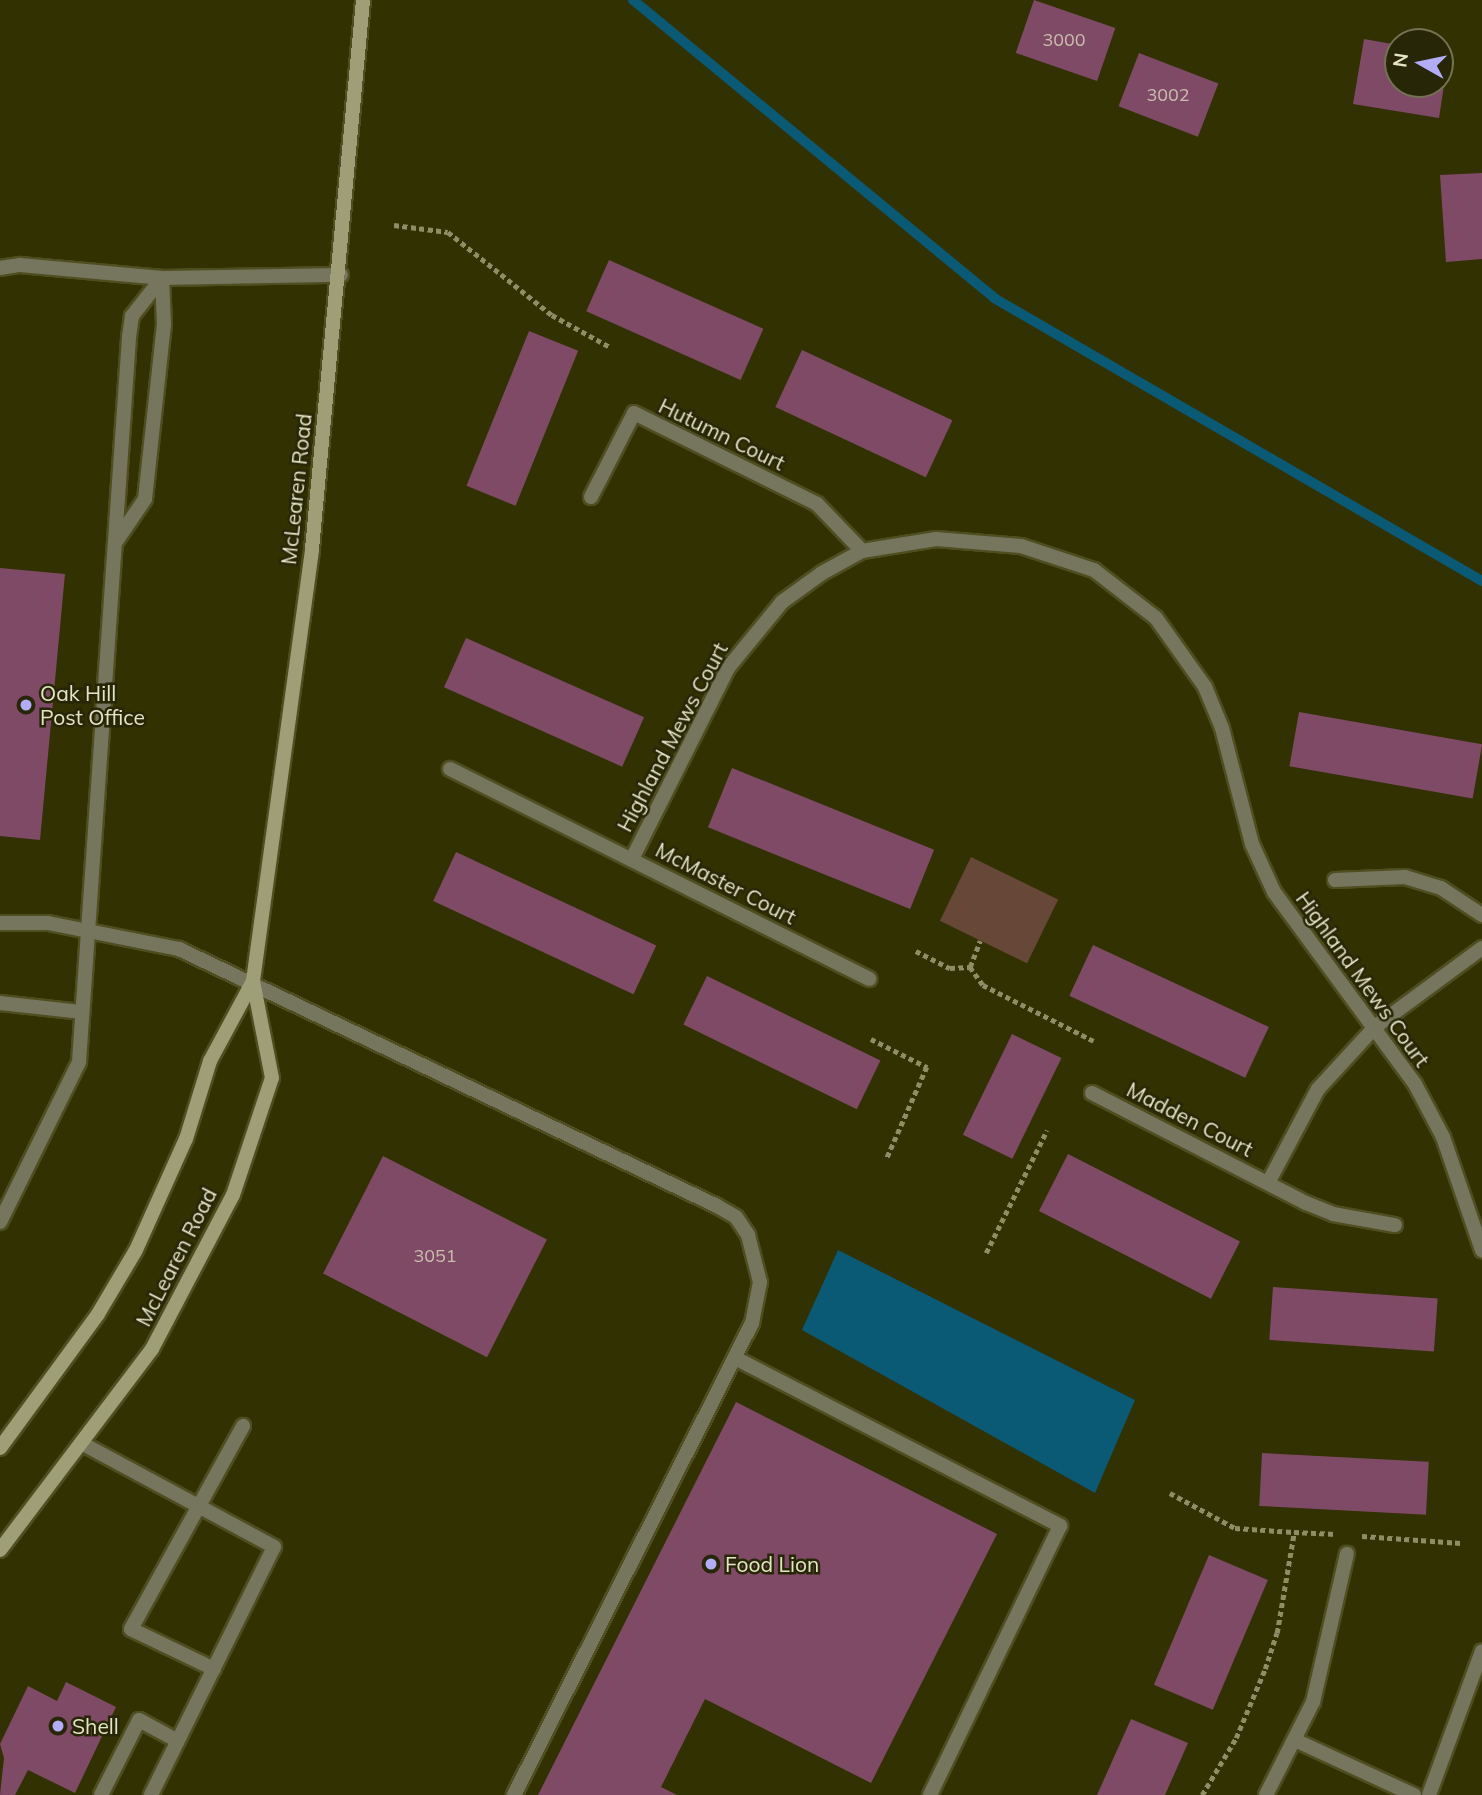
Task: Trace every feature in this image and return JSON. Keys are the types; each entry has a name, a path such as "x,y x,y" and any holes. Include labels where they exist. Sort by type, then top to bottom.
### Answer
{"main road":[{"name":"McLearen Road","path":"0,1550 83,1444 152,1349 192,1280 246,1160 272,1077 253,981 312,549 341,275 363,0"},
{"name":"McLearen Road","path":"0,1448 98,1314 136,1250 186,1139 210,1061 253,981"}],"street":[{"path":"0,268 20,265 162,278 341,275"},
{"path":"114,544 145,499 164,325 162,278"},
{"path":"0,1222 79,1062 132,316 162,278"},
{"name":"Hutumn Court","path":"591,497 634,413 817,504 862,551"},
{"name":"Highland Mews Court","path":"632,859 728,668 753,632 812,580 862,551 936,539 1021,546 1094,570 1128,592 1173,640 1205,687 1222,728 1252,844 1274,892 1375,1027 1443,1137 1482,1250"},
{"name":"McMaster Court","path":"450,769 869,979"},
{"path":"1335,880 1405,877 1441,888 1482,915"},
{"path":"0,923 87,930 179,949 253,981 736,1217 757,1253 760,1282 752,1323 514,1795"},
{"name":"Madden Court","path":"1268,1183 1318,1089 1375,1027 1482,948"},
{"path":"0,1003 81,1012"},
{"name":"Madden Court","path":"1092,1093 1333,1214 1395,1224"},
{"path":"735,1357 1060,1526 930,1795"},
{"path":"214,1669 131,1629 195,1507 243,1426"},
{"path":"83,1444 195,1507 274,1547 151,1795"},
{"path":"1266,1795 1297,1741 1327,1656 1347,1554"},
{"path":"1429,1795 1482,1651"},
{"path":"101,1795 139,1720 178,1741"},
{"path":"1297,1741 1414,1795"}],"path":[{"path":"394,225 449,232 552,315 610,347"},
{"path":"970,967 980,941"},
{"path":"916,951 950,968 970,967"},
{"path":"970,967 983,985 1094,1041"},
{"path":"871,1039 927,1067 887,1158"},
{"path":"986,1253 1047,1130"},
{"path":"1170,1493 1235,1528 1345,1535"},
{"path":"1202,1795 1236,1738 1265,1669 1287,1586 1294,1532"},
{"path":"1358,1536 1461,1543"}],"shaded area":[{"path":"971,857 1058,900 1027,963 940,921"}],"water":[{"path":"838,1250 1135,1400 1095,1493 802,1330"}],"building":[{"path":"1034,0 1115,28 1097,81 1016,53"},
{"path":"1364,39 1384,43 1384,98 1442,98 1439,118 1353,104"},
{"path":"1139,53 1218,83 1198,137 1119,106"},
{"path":"1482,173 1482,259 1446,262 1440,175"},
{"path":"609,260 763,329 741,380 586,311"},
{"path":"529,331 578,351 516,506 466,486"},
{"path":"802,350 952,420 926,477 775,407"},
{"name":"Oak Hill Post Office","path":"0,568 65,574 40,840 0,836"},
{"path":"466,638 644,717 622,767 444,687"},
{"path":"1299,712 1482,744 1473,798 1289,766"},
{"path":"732,768 934,850 910,909 708,827"},
{"path":"456,852 656,945 633,994 433,901"},
{"path":"1093,945 1269,1027 1245,1078 1069,996"},
{"path":"707,976 880,1061 857,1109 683,1025"},
{"path":"1012,1034 1061,1058 1012,1159 963,1135"},
{"path":"1068,1154 1240,1242 1211,1299 1039,1211"},
{"path":"383,1156 547,1240 487,1357 323,1274"},
{"path":"1273,1287 1438,1299 1434,1351 1269,1340"},
{"path":"736,1402 997,1534 871,1783 705,1699 661,1787 677,1795 538,1795"},
{"path":"1262,1453 1429,1462 1426,1515 1259,1506"},
{"path":"1209,1555 1268,1580 1213,1710 1154,1685"},
{"name":"Shell","path":"66,1682 116,1707 75,1793 28,1770 15,1795 0,1795 4,1758 0,1744 28,1686 57,1701"},
{"path":"1131,1719 1188,1743 1165,1795 1097,1795"}],"waterway":[{"path":"633,0 994,298 1482,581"}],"place":[{"name":"Oak Hill Post Office","path":"26,705"},
{"name":"Food Lion","path":"711,1564"},
{"name":"Shell","path":"58,1726"}]}
